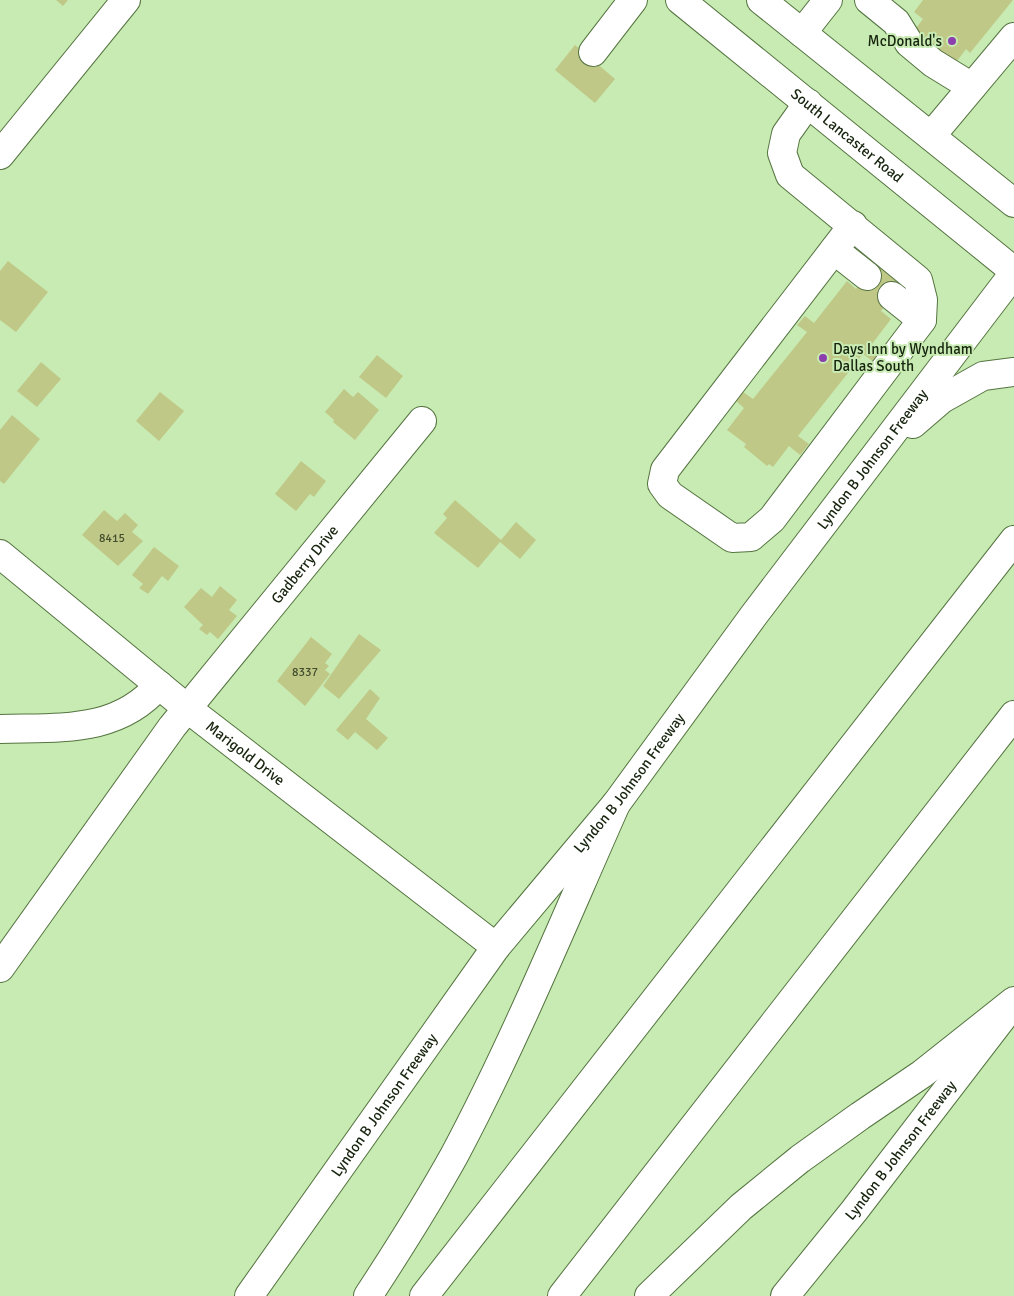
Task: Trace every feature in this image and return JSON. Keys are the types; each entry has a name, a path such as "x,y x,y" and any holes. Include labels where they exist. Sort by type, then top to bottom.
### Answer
{"main road":[{"path":"0,155 126,0"},
{"path":"593,52 633,0"},
{"name":"South Lancaster Road","path":"680,0 1014,272"},
{"path":"761,0 1014,203"},
{"path":"802,32 828,0"},
{"path":"882,4 909,43 932,63 972,86"},
{"path":"931,136 1014,37"},
{"path":"808,103 786,134 782,153 790,175 852,225 918,280 923,300 922,320 772,519 751,537 732,538 670,495 662,484 665,470 852,225"},
{"path":"834,250 867,276"},
{"name":"Lyndon B Johnson Freeway","path":"249,1296 496,946 616,804 754,615 1014,272"},
{"path":"892,296 922,320"},
{"path":"872,459 942,399 984,376 1014,372"},
{"name":"Gadberry Drive","path":"0,968 172,727 422,420"},
{"path":"424,1296 1014,540"},
{"name":"Marigold Drive","path":"2,561 188,709 496,946"},
{"path":"0,729 89,725 104,721 134,707 147,698 158,684"},
{"path":"562,1296 1014,715"},
{"path":"368,1296 414,1226 488,1090 616,804"},
{"path":"649,1296 742,1207 800,1160 922,1074 1014,1002"},
{"name":"Lyndon B Johnson Freeway","path":"785,1296 860,1204 1014,1002"}],"building":[{"path":"56,0 68,0 63,6"},
{"name":"McDonald's","path":"923,0 1013,0 970,53 966,49 954,65 913,32 923,19 914,12"},
{"path":"575,45 615,79 595,103 555,70"},
{"name":"Days Inn by Wyndham Dallas South","path":"883,255 909,276 881,311 891,319 872,344 883,352 875,363 863,354 798,436 809,444 800,455 789,446 773,467 769,464 767,466 744,447 746,444 727,430 744,408 736,401 743,392 753,399 807,332 797,325 805,316 814,323 847,281 856,289"},
{"path":"8,261 48,292 16,332 0,320 0,271"},
{"path":"377,355 403,376 386,398 359,377"},
{"path":"41,362 61,379 37,407 17,391"},
{"path":"344,389 353,397 358,392 379,410 355,440 333,422 334,420 325,412"},
{"path":"160,392 184,411 159,441 136,421"},
{"path":"12,415 40,439 4,484 0,481 0,430"},
{"path":"301,461 326,481 314,497 310,494 296,511 275,494"},
{"path":"455,500 501,540 516,522 536,540 520,559 500,542 478,568 434,533 447,518 443,514"},
{"path":"104,510 117,521 125,513 138,525 132,532 143,541 118,566 82,535"},
{"path":"154,547 179,566 168,581 162,576 148,594 139,588 143,584 132,575"},
{"path":"220,586 237,600 229,610 237,616 218,639 210,632 207,635 199,629 203,625 184,607 201,588 212,597"},
{"path":"359,634 381,650 339,699 323,686"},
{"path":"311,637 332,654 325,663 329,666 325,670 330,674 305,706 277,681"},
{"path":"370,689 380,698 366,719 388,738 377,750 355,732 348,740 336,730"}],"place":[{"name":"McDonald's","path":"952,41"},
{"name":"Days Inn by Wyndham Dallas South","path":"823,358"}]}
